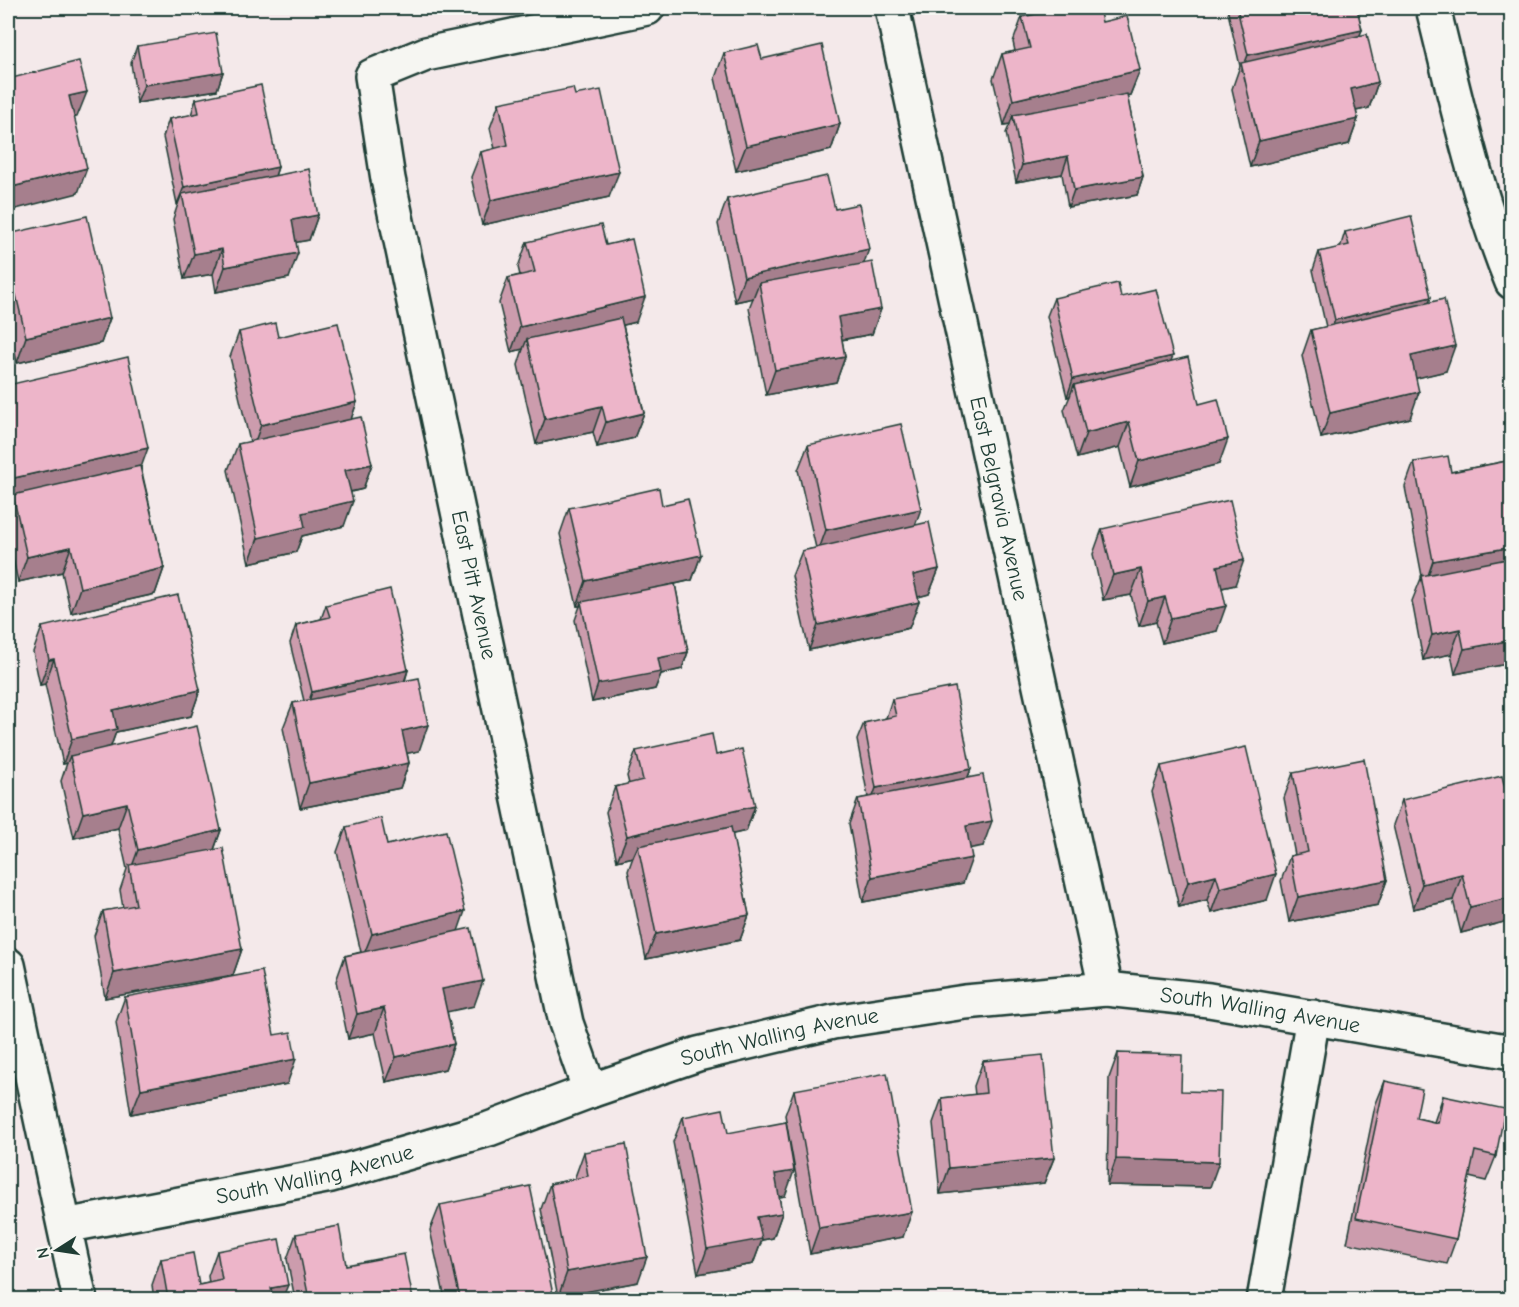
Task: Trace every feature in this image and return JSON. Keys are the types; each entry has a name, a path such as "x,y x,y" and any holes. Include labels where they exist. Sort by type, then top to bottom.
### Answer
{"street":[{"name":"East Pitt Avenue","path":"590,1091 564,1011 391,191 372,76 426,54 647,8"},
{"name":"East Belgravia Avenue","path":"892,8 1106,989"},
{"path":"1433,8 1470,155 1498,250 1512,282"},
{"path":"8,965 80,1299"},
{"name":"South Walling Avenue","path":"65,1226 331,1175 489,1129 698,1054 833,1022 965,1002 1106,989 1209,1000 1512,1052"},
{"path":"1264,1299 1312,1017"}],"building":[{"path":"1064,8 1099,8 1102,22 1127,16 1140,70 1013,100 1002,54 1030,48 1022,17"},
{"path":"1237,8 1357,8 1362,30 1248,55"},
{"path":"216,33 223,72 144,85 137,46"},
{"path":"1367,34 1378,82 1351,89 1358,119 1259,141 1241,63"},
{"path":"758,45 762,59 822,45 840,124 746,146 724,53"},
{"path":"79,61 87,92 69,96 87,168 8,188 8,79"},
{"path":"261,85 278,167 184,187 169,119 199,113 196,99"},
{"path":"573,88 575,95 601,90 619,172 491,200 481,152 508,145 499,103"},
{"path":"1127,94 1143,177 1074,190 1068,156 1022,165 1013,115"},
{"path":"309,169 318,215 292,220 298,253 225,267 222,249 194,254 182,194"},
{"path":"827,176 835,209 859,204 869,249 744,277 727,199"},
{"path":"87,216 110,318 26,337 16,295 8,297 8,234"},
{"path":"1411,216 1431,297 1335,320 1319,252 1349,245 1345,232"},
{"path":"601,225 606,245 632,239 645,297 520,327 508,278 535,272 527,242"},
{"path":"872,262 881,309 838,317 845,357 775,370 759,283"},
{"path":"1118,283 1121,297 1156,289 1173,356 1073,379 1054,298"},
{"path":"1444,299 1455,346 1411,356 1419,392 1330,413 1311,330"},
{"path":"621,318 644,413 606,422 602,406 545,419 527,339"},
{"path":"275,323 278,337 338,323 357,402 261,425 239,332"},
{"path":"128,357 148,448 14,478 8,450 8,385"},
{"path":"1188,357 1199,404 1218,399 1228,439 1139,461 1129,422 1086,433 1074,385"},
{"path":"361,417 372,464 345,470 353,501 302,513 305,527 258,538 238,444"},
{"path":"901,424 921,509 826,530 808,445"},
{"path":"1448,456 1451,472 1512,460 1512,547 1433,561 1414,462"},
{"path":"140,466 164,568 80,588 71,547 27,557 13,495"},
{"path":"659,488 662,505 688,499 701,555 586,581 569,508"},
{"path":"1230,500 1244,560 1217,566 1226,606 1171,618 1165,597 1148,601 1141,569 1113,575 1102,529"},
{"path":"929,522 939,569 913,575 919,602 818,625 802,551"},
{"path":"1512,558 1512,640 1464,649 1460,629 1432,635 1421,576"},
{"path":"675,584 688,652 658,658 661,672 598,684 581,602"},
{"path":"390,589 408,670 312,692 296,625 330,617 326,605"},
{"path":"178,595 200,690 113,710 117,729 72,739 54,659 49,660 42,627"},
{"path":"419,678 428,725 402,731 409,763 309,783 293,703"},
{"path":"955,687 971,769 876,788 864,723 896,716 892,699"},
{"path":"197,726 221,830 138,850 127,803 83,813 70,756"},
{"path":"712,734 716,755 742,749 755,806 627,836 615,787 643,780 636,751"},
{"path":"1246,747 1276,874 1220,888 1216,875 1188,882 1161,766"},
{"path":"1364,759 1387,880 1298,897 1290,856 1308,852 1293,773"},
{"path":"983,775 992,821 966,826 972,858 872,877 858,799"},
{"path":"1502,776 1512,816 1512,897 1470,907 1462,874 1422,884 1402,800"},
{"path":"381,818 387,845 446,831 465,911 372,934 346,827"},
{"path":"731,827 749,915 656,934 638,846"},
{"path":"223,848 242,949 114,973 103,911 136,905 129,865"},
{"path":"471,928 483,981 442,989 454,1044 396,1057 384,1008 357,1014 345,956"},
{"path":"262,971 274,1035 291,1032 296,1059 141,1089 125,997"},
{"path":"1118,1053 1182,1055 1181,1091 1221,1092 1219,1162 1116,1159"},
{"path":"1043,1055 1054,1158 949,1168 942,1098 986,1093 983,1061"},
{"path":"887,1073 912,1212 819,1228 794,1090"},
{"path":"1385,1081 1422,1089 1416,1118 1438,1123 1443,1096 1505,1109 1496,1156 1475,1151 1456,1239 1356,1218"},
{"path":"723,1109 728,1133 786,1122 794,1171 775,1174 782,1213 757,1217 762,1239 707,1249 683,1117"},
{"path":"626,1144 647,1257 567,1272 550,1184 588,1176 584,1152"},
{"path":"530,1186 554,1299 460,1299 440,1205"},
{"path":"339,1226 346,1265 404,1254 413,1299 309,1299 296,1234"},
{"path":"279,1239 288,1285 271,1288 273,1299 168,1299 161,1259 193,1253 199,1285 222,1280 217,1251"}]}
